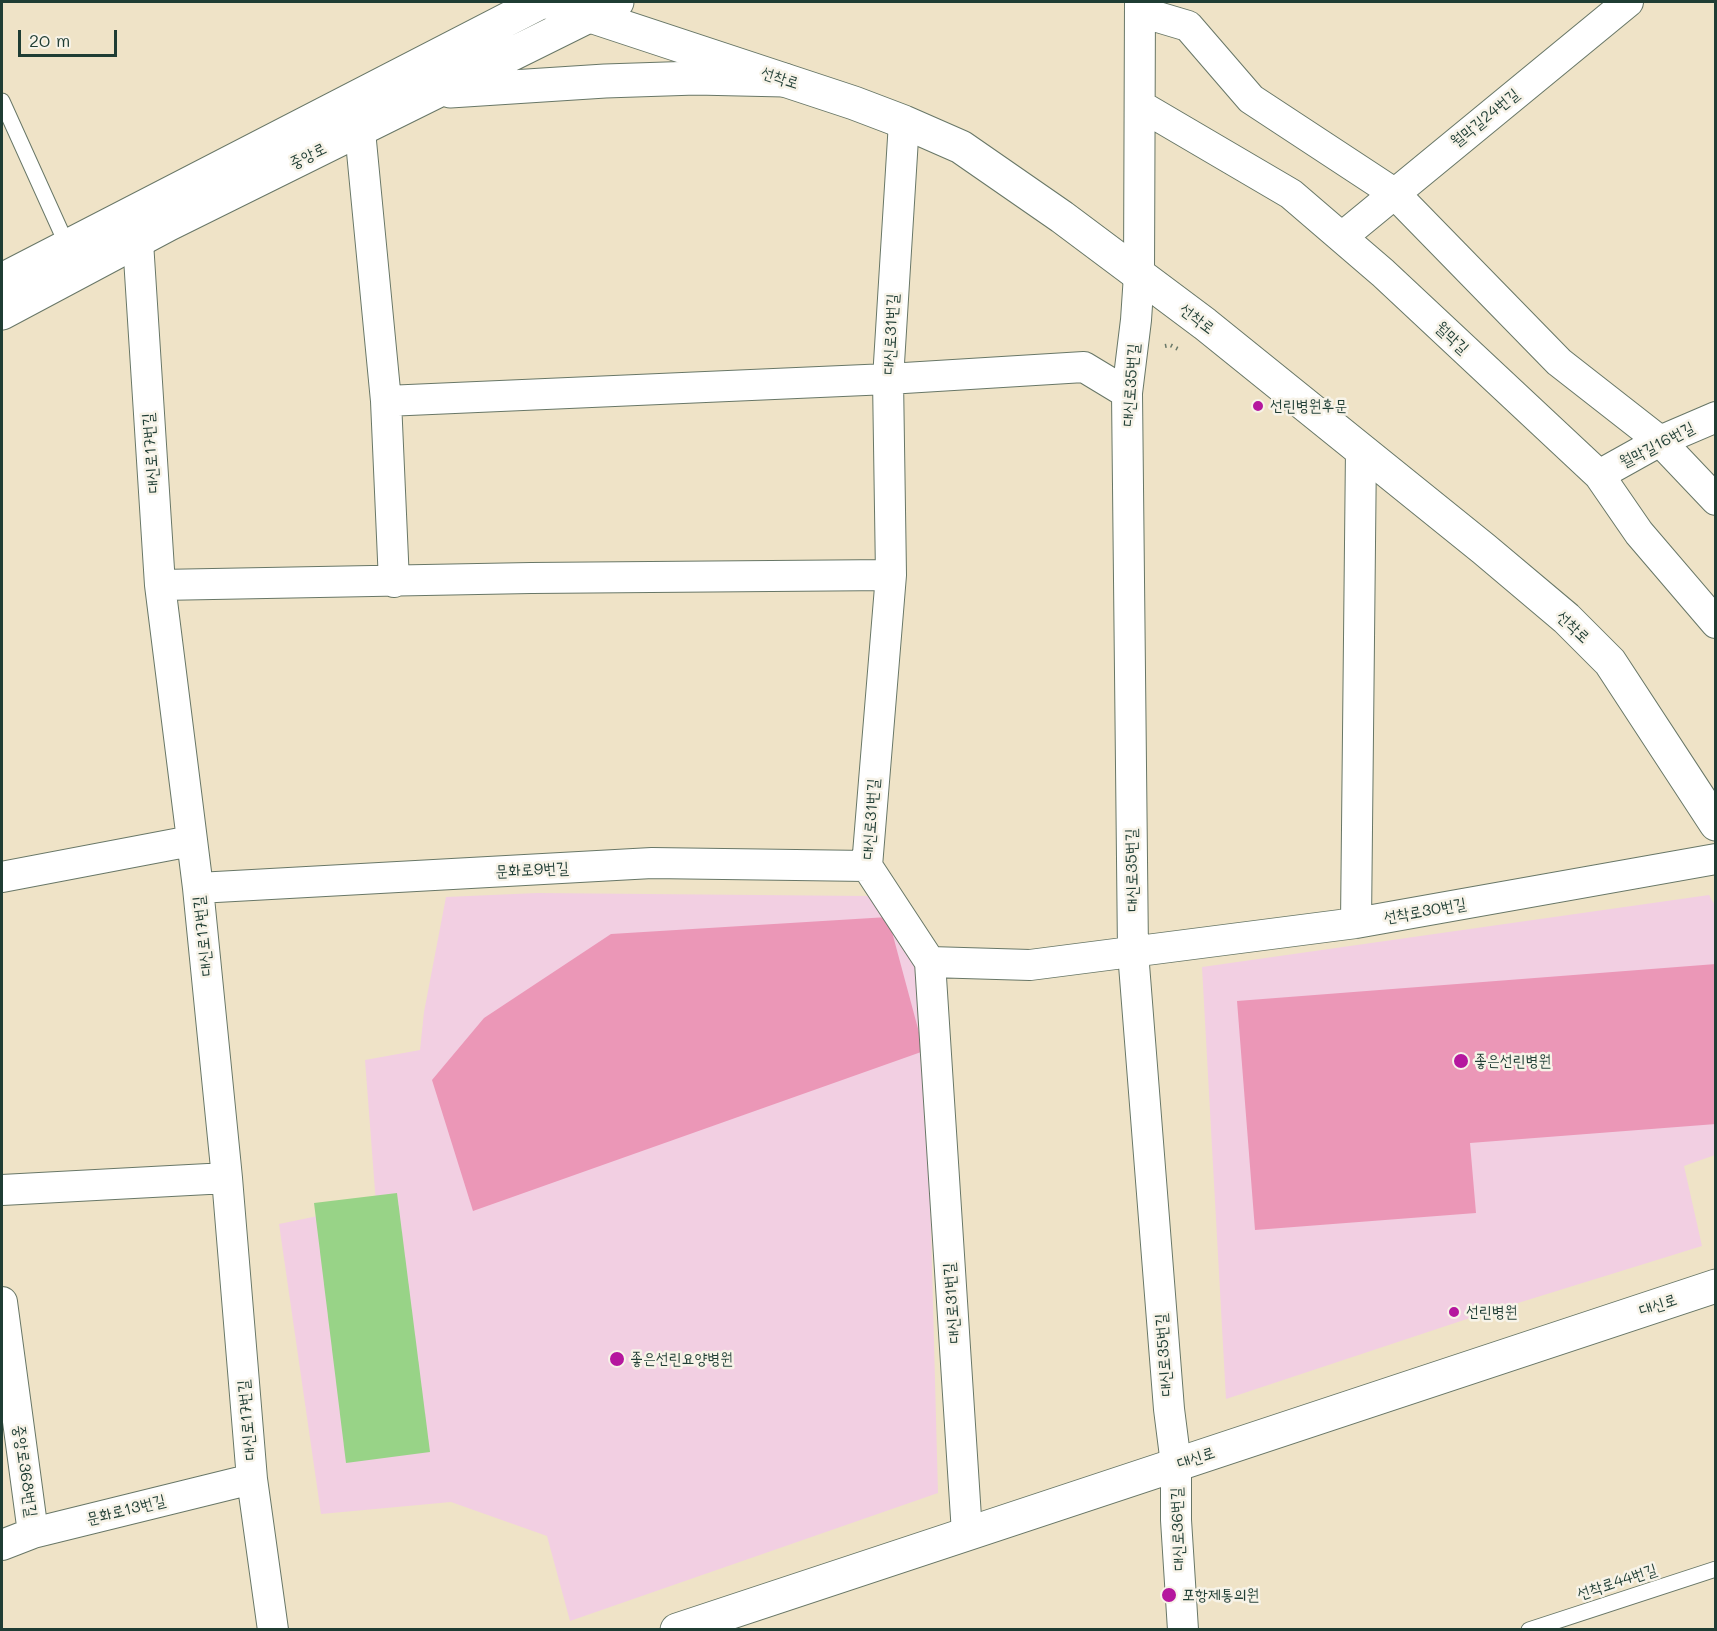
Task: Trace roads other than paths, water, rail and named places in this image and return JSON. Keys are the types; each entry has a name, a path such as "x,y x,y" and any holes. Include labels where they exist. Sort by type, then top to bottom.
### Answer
{"street":[{"name":"중앙로","path":"2,280 541,2"},
{"name":"선착로","path":"548,2 854,103 904,122 961,147 1062,217 1205,324 1566,618 1610,662 1716,824"},
{"name":"중앙로","path":"2,313 169,225 617,2"},
{"name":"월막길24번길","path":"1342,237 1628,2"},
{"path":"1141,7 1188,26 1251,99 1394,193 1559,362 1660,441 1716,500"},
{"name":"대신로35번길","path":"1141,7 1139,275 1127,393 1133,952 1169,1409 1176,1464"},
{"path":"436,92 605,81 696,78 784,80"},
{"name":"월막길","path":"1141,106 1291,194 1342,237 1599,475 1639,533 1716,623"},
{"name":"대신로31번길","path":"904,122 888,379 891,575 867,866 930,962 967,1533"},
{"path":"360,131 386,401 394,582"},
{"name":"대신로17번길","path":"138,242 160,585 198,888 227,1178 252,1479 273,1629"},
{"path":"386,401 888,379 1084,367 1127,393"},
{"name":"월막길16번길","path":"1599,475 1660,441 1716,417"},
{"path":"1356,923 1361,449"},
{"path":"160,585 531,578 891,575"},
{"path":"2,877 191,841"},
{"name":"선착로30번길","path":"930,962 1030,965 1356,923 1716,859"},
{"name":"문화로9번길","path":"198,888 651,863 867,866"},
{"path":"2,1190 227,1178"},
{"name":"대신로","path":"677,1629 727,1621 967,1533 1716,1286"},
{"name":"중앙로368번길","path":"2,1302 33,1533"},
{"name":"대신로36번길","path":"1176,1464 1176,1521 1183,1629"},
{"name":"문화로13번길","path":"2,1545 33,1533 252,1479"}],"lane":[{"path":"2,101 67,245"},
{"name":"선착로44번길","path":"1529,1629 1716,1569"}],"place":[{"name":"선린병원후문","path":"1258,406"},
{"name":"좋은선린병원","path":"1461,1061"},
{"name":"선린병원","path":"1454,1312"},
{"name":"좋은선린요양병원","path":"617,1359"},
{"name":"포항제통의원","path":"1169,1595"}]}
